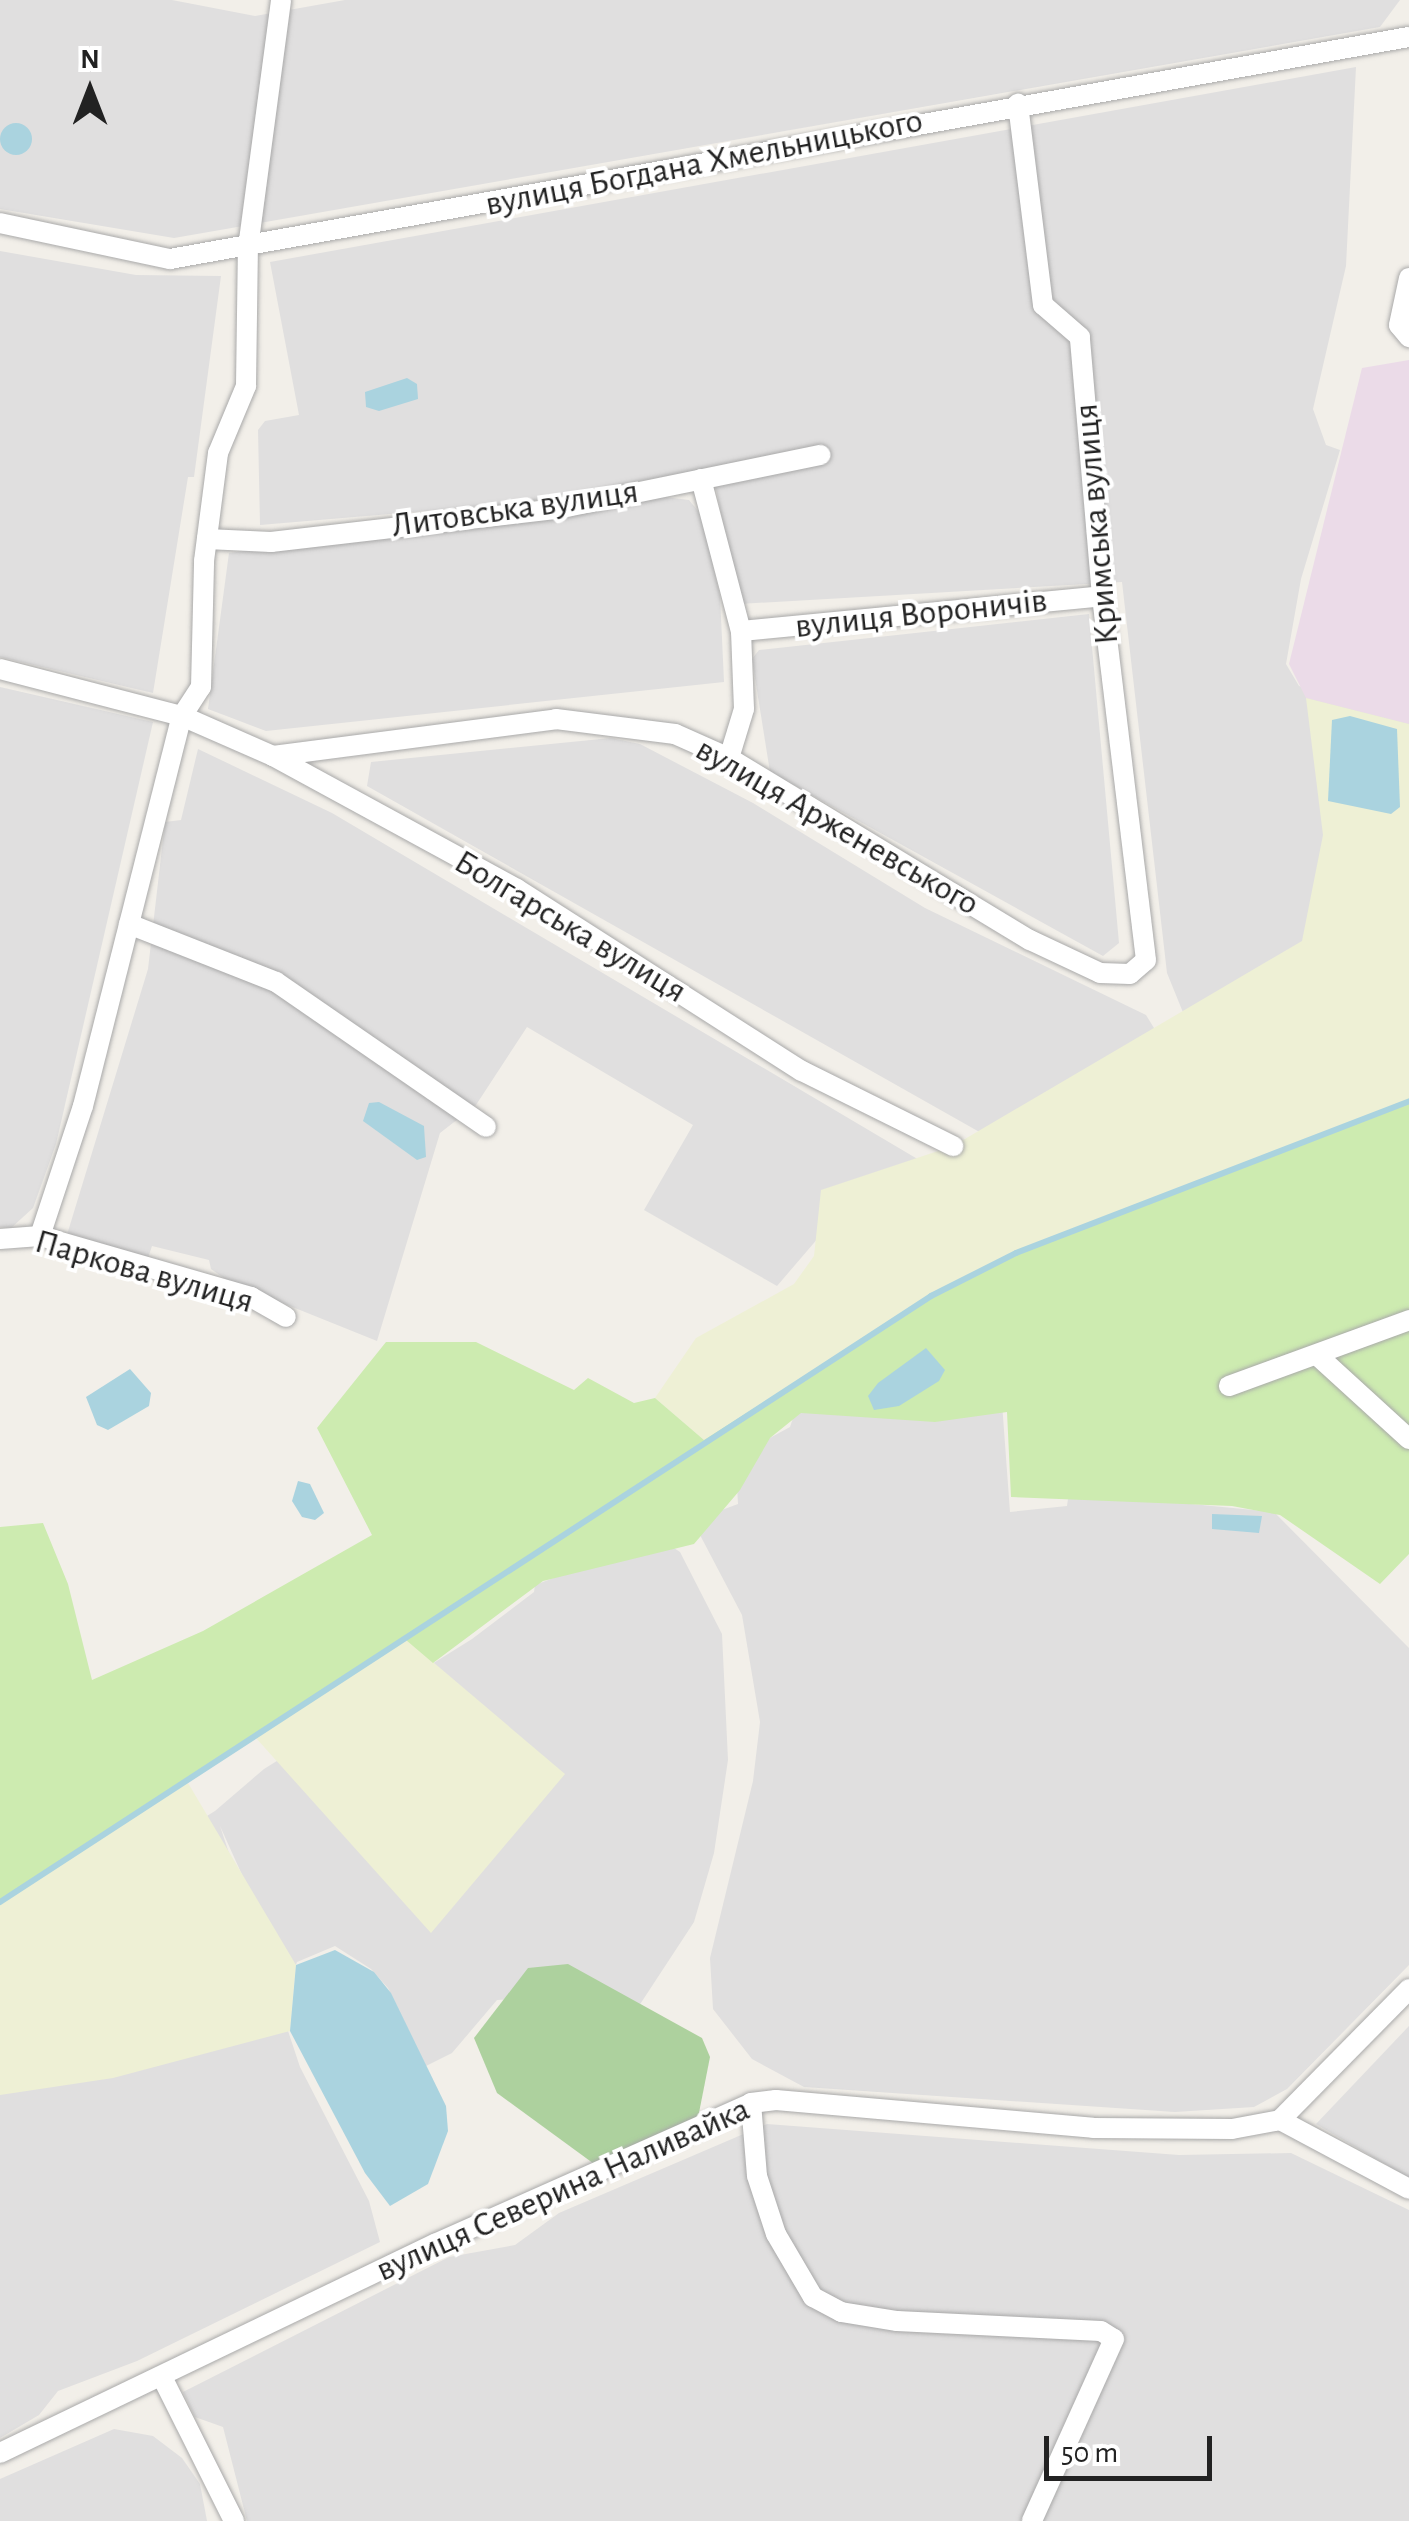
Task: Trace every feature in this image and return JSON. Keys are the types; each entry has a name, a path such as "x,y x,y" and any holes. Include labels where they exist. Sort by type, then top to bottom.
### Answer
{"street":[{"path":"40,1236 83,1106 182,716 201,686 207,539 218,453 246,386 248,248 281,0"},
{"name":"вулиця Богдана Хмельницького","path":"0,223 170,259 1409,36"},
{"name":"Кримська вулиця","path":"1018,104 1043,305 1080,337 1102,596 1146,960"},
{"path":"1409,278 1400,325 1409,337"},
{"name":"Литовська вулиця","path":"207,539 271,542 557,508 822,455"},
{"path":"701,480 741,631 744,709 729,758"},
{"name":"вулиця Вороничів","path":"741,631 1102,596"},
{"name":"Болгарська вулиця","path":"0,669 182,716 273,756 517,889 802,1071 953,1146"},
{"name":"вулиця Арженевського","path":"273,756 556,720 675,734 729,758 1030,940 1100,972 1130,974 1146,960"},
{"path":"129,924 276,982 486,1127"},
{"name":"Паркова вулиця","path":"0,1238 40,1236 251,1297 286,1317"},
{"path":"1229,1386 1409,1320"},
{"path":"1318,1356 1409,1439"},
{"path":"1409,1989 1280,2120 1409,2190"},
{"name":"вулиця Северина Наливайка","path":"0,2453 434,2244 751,2103 776,2100 1093,2128 1232,2129 1280,2120"},
{"path":"751,2103 758,2176 776,2234 814,2298 840,2312 896,2320 1101,2332 1114,2339 1105,2370 1032,2521"},
{"path":"162,2377 234,2521"}],"shaded area":[{"path":"0,0 172,0 255,16 345,0 1400,0 1380,27 174,238 0,209"},
{"path":"1356,67 1346,266 1313,409 1326,445 1340,450 1301,579 1286,664 1299,686 1409,719 1409,887 1191,1032 1167,973 1122,582 739,604 712,468 520,503 260,525 258,430 265,421 299,415 270,262"},
{"path":"0,251 136,275 221,276 194,477 188,477 153,693 0,657"},
{"path":"1409,360 1409,724 1306,698 1289,664 1362,368"},
{"path":"665,497 689,500 702,516 720,596 724,682 266,731 208,709 229,553"},
{"path":"1089,614 1119,943 1103,956 770,772 752,659 759,650"},
{"path":"0,687 153,722 56,1144 33,1208 11,1228 0,1227"},
{"path":"611,738 640,744 753,803 925,908 1146,1015 1162,1041 983,1134 367,786 371,762"},
{"path":"198,749 332,813 931,1167 819,1237 777,1286 644,1210 693,1125 527,1027 476,1105 440,1133 377,1341 228,1281 211,1269 209,1260 152,1246 148,1258 66,1238 148,969 165,822 181,820"},
{"path":"1002,1403 1010,1512 1067,1506 1068,1499 1139,1499 1274,1512 1409,1648 1409,1965 1287,2089 1254,2107 1175,2112 804,2087 752,2059 713,2009 710,1958 753,1781 760,1722 742,1615 700,1535 711,1514 738,1504 737,1485 755,1446 790,1427 796,1409"},
{"path":"659,1538 680,1552 722,1634 728,1760 714,1853 694,1922 633,2015 530,1998 497,2000 452,2053 426,2066 388,1988 371,1969 335,1946 297,1962 291,1977 220,1826 300,2067 369,2201 380,2242 137,2361 58,2391 39,2415 0,2438 0,1944 215,1811 264,1769 472,1639 534,1592 535,1585"},
{"path":"1409,2026 1409,2178 1316,2124"},
{"path":"767,2124 1179,2155 1291,2153 1409,2210 1409,2521 247,2521 223,2427 195,2417 183,2392 449,2257 515,2245 559,2213"},
{"path":"114,2429 153,2436 182,2458 200,2484 207,2521 0,2521 0,2479"}],"green space":[{"path":"1306,698 1409,724 1409,1101 1016,1253 704,1440 655,1398 696,1338 794,1284 814,1256 821,1190 953,1146 1302,941 1323,835"},
{"path":"1409,1101 1409,1554 1380,1584 1280,1515 1232,1506 1011,1497 1007,1412 935,1422 801,1413 770,1438 740,1490 694,1544 543,1581 433,1663 406,1640 0,1902 0,1527 43,1523 68,1584 92,1680 203,1631 372,1535 317,1428 386,1342 476,1342 574,1390 588,1378 634,1403 655,1398 704,1440 931,1296 1016,1253"},
{"path":"407,1640 565,1774 431,1933 256,1738"},
{"path":"188,1783 296,1965 290,2031 113,2078 0,2095 0,1902"},
{"path":"568,1964 702,2038 710,2057 696,2128 601,2169 497,2093 474,2038 528,1968"}],"water":[{"path":"16,123 27,128 32,139 27,150 16,155 5,150 0,139 5,128"},
{"path":"407,378 417,384 418,399 379,411 366,407 365,392"},
{"path":"1350,716 1397,729 1400,807 1391,814 1328,801 1332,720"},
{"path":"379,1102 424,1126 426,1157 417,1160 363,1121 369,1103"},
{"path":"926,1348 945,1370 939,1381 899,1406 874,1410 868,1396 878,1383"},
{"path":"130,1369 151,1393 149,1406 108,1430 97,1425 86,1397"},
{"path":"298,1481 310,1484 324,1513 315,1520 302,1517 292,1501"},
{"path":"1212,1514 1262,1516 1259,1533 1212,1529"},
{"path":"335,1950 374,1972 391,1993 446,2106 448,2131 428,2184 390,2206 365,2173 290,2031 296,1965"}],"waterway":[{"path":"0,1902 931,1296 1016,1253 1409,1101"}]}
